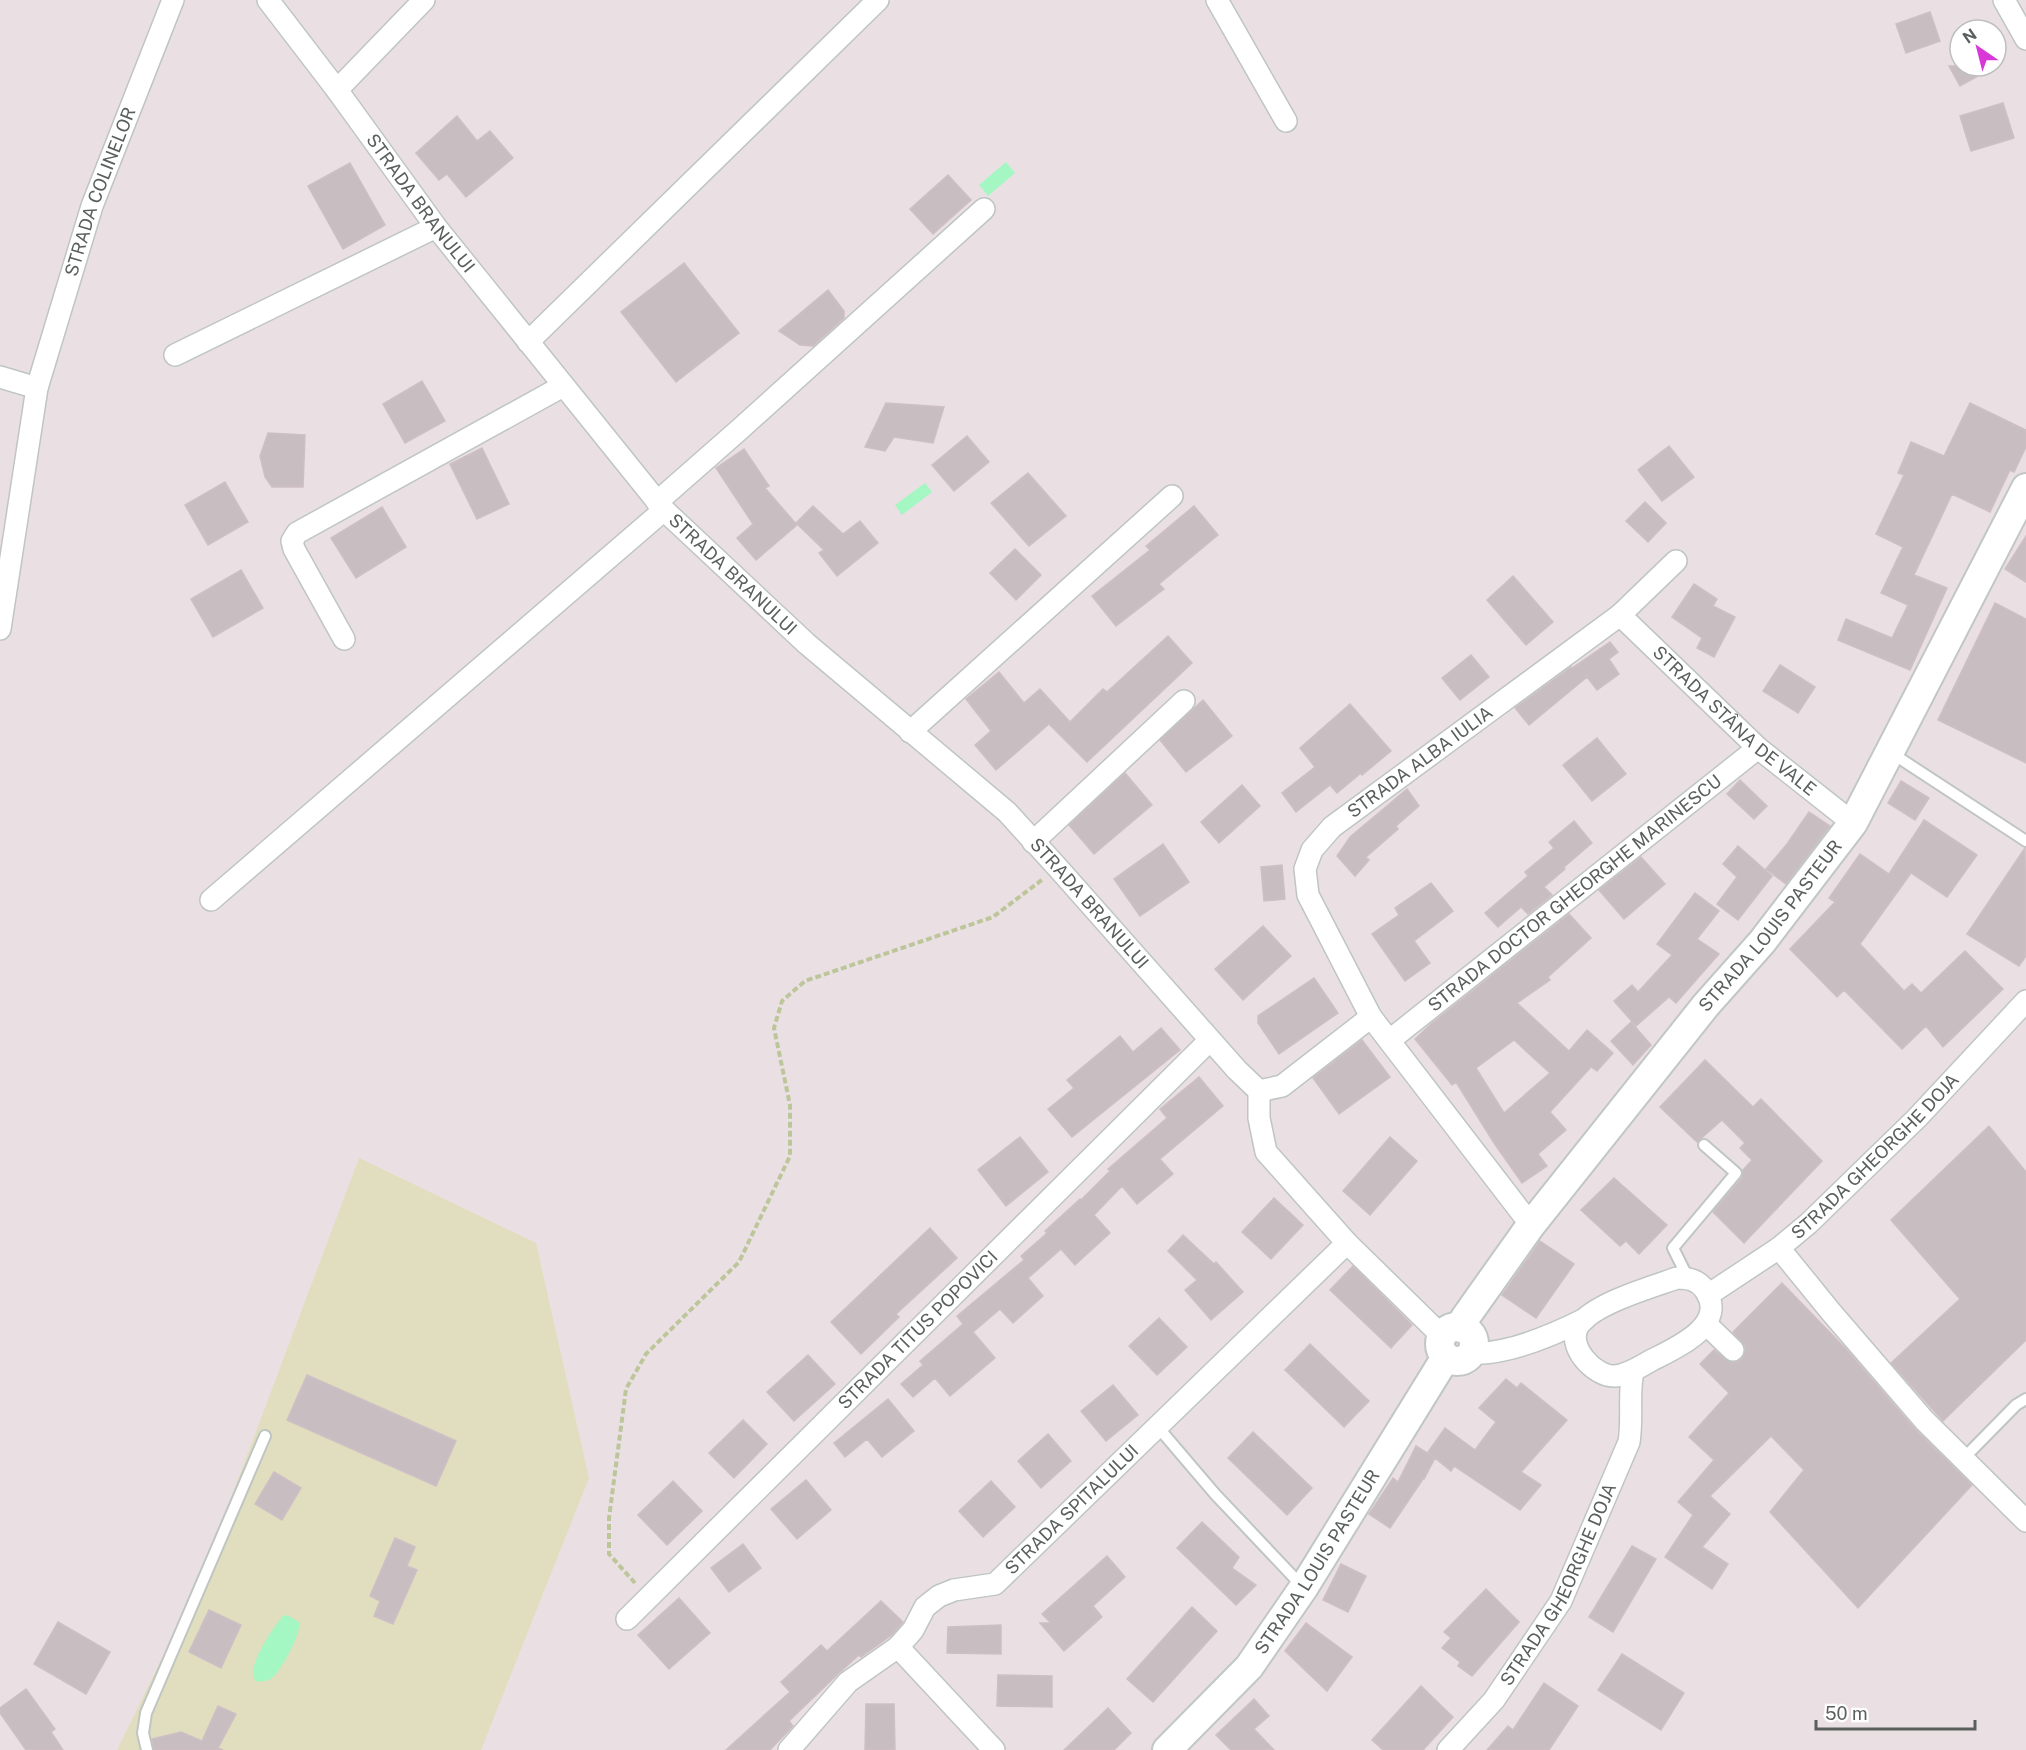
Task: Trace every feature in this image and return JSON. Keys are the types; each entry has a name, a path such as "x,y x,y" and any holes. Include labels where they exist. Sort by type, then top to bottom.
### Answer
{"main road":[{"name":"STRADA LOUIS PASTEUR","path":"1167,1750 1249,1667 1304,1587 1455,1343 1465,1318 1531,1225 1706,1005 1762,942 1853,823 2026,488"}],"street":[{"name":"STRADA COLINELOR","path":"0,629 37,388 92,206 173,0"},
{"name":"STRADA BRANULUI","path":"268,0 337,90 436,228 660,506 791,630 1006,812 1209,1041 1259,1091"},
{"path":"337,90 424,0"},
{"path":"528,342 878,0"},
{"path":"1217,0 1286,121"},
{"path":"2004,0 2026,39"},
{"path":"212,900 660,506 748,422 984,209"},
{"path":"175,355 436,228"},
{"path":"0,377 37,388"},
{"path":"344,639 294,549 292,541 297,533 563,386"},
{"path":"910,732 1172,496"},
{"name":"STRADA ALBA IULIA","path":"1371,1017 1308,895 1305,869 1312,850 1332,827 1620,615 1676,561"},
{"name":"STRADA STÂNA DE VALE","path":"1620,615 1758,748 1853,823"},
{"path":"1034,842 1184,701"},
{"name":"STRADA DOCTOR GHEORGHE MARINESCU","path":"1390,1040 1758,748"},
{"name":"STRADA GHEORGHE DOJA","path":"1708,1295 1779,1248 1809,1223 1903,1132 2023,1010"},
{"path":"1531,1225 1371,1017 1282,1086 1259,1091 1259,1118 1266,1152 1347,1243 1455,1343 1495,1352 1546,1337 1588,1317 1605,1306 1677,1278 1696,1281 1708,1295 1709,1316 1706,1324 1689,1340 1633,1371 1615,1376 1603,1375"},
{"name":"STRADA TITUS POPOVICI","path":"627,1619 1209,1041"},
{"name":"STRADA SPITALULUI","path":"789,1750 848,1682 898,1647 914,1630 925,1607 939,1596 954,1590 995,1584 1347,1243"},
{"path":"1779,1248 1924,1420 2026,1521"},
{"path":"1588,1317 1580,1325 1575,1335 1580,1349 1593,1367 1620,1386 1630,1400"},
{"path":"1706,1324 1732,1350"},
{"path":"1546,1337 1566,1342 1580,1349"},
{"name":"STRADA GHEORGHE DOJA","path":"1448,1750 1494,1700 1561,1601 1629,1442 1633,1371"},
{"path":"898,1647 994,1750"}],"lane":[{"path":"1890,752 2026,841"},
{"path":"1688,1278 1673,1248 1736,1173 1704,1145"},
{"path":"1963,1459 2016,1405 2026,1399"},
{"path":"1157,1426 1215,1494 1304,1587"},
{"path":"147,1750 143,1733 146,1713 265,1436"}],"path":[{"path":"649,1598 609,1554 609,1518 626,1389 646,1354 739,1262 789,1156 790,1105 774,1028 782,1001 805,981 993,917 1058,868"}],"shaded area":[{"path":"1006,162 1015,173 988,196 979,185"},
{"path":"925,483 932,492 902,515 895,505"},
{"path":"359,1158 536,1243 589,1478 481,1750 117,1750 199,1583"},
{"path":"287,1615 299,1622 290,1650 273,1677 269,1680 255,1681 254,1665 261,1650 279,1621"}],"building":[{"path":"1930,12 1940,41 1906,53 1896,24"},
{"path":"1956,78 1974,78 1960,86"},
{"path":"2003,103 2014,138 1971,151 1960,116"},
{"path":"457,116 477,141 490,131 513,158 466,197 447,174 439,180 416,153"},
{"path":"350,163 385,225 343,249 308,186"},
{"path":"948,175 971,200 933,234 910,209"},
{"path":"684,263 739,333 676,382 621,312"},
{"path":"828,290 844,311 844,318 813,346 800,345 779,331"},
{"path":"422,381 445,421 405,443 383,404"},
{"path":"886,403 944,407 933,443 894,437 885,451 865,447"},
{"path":"1970,403 2026,430 2026,447 2014,472 2010,470 1990,512 1952,494 1914,575 1947,588 1910,670 1838,640 1846,619 1892,638 1908,605 1881,593 1903,547 1876,534 1904,475 1898,473 1911,442 1944,456"},
{"path":"268,433 305,435 303,487 272,487 265,477 260,456"},
{"path":"967,436 989,462 954,491 932,465"},
{"path":"1669,446 1694,477 1662,501 1638,470"},
{"path":"482,448 509,504 477,519 450,464"},
{"path":"744,449 769,486 765,488 797,525 756,560 737,538 753,524 716,468"},
{"path":"1028,473 1066,516 1029,546 991,503"},
{"path":"225,482 248,522 208,545 185,505"},
{"path":"1645,502 1666,523 1648,542 1626,521"},
{"path":"813,506 843,534 860,521 878,543 837,576 819,553 824,550 796,523"},
{"path":"1194,506 1218,535 1159,584 1164,589 1116,626 1092,596 1150,550 1146,546"},
{"path":"382,507 406,547 356,578 331,538"},
{"path":"2026,536 2026,582 2005,569"},
{"path":"1015,549 1041,575 1016,600 990,573"},
{"path":"241,570 263,608 213,637 191,599"},
{"path":"1513,576 1553,622 1526,645 1487,600"},
{"path":"1694,584 1717,599 1713,606 1735,617 1714,657 1697,648 1702,638 1672,617"},
{"path":"1995,603 2026,619 2026,763 1938,720"},
{"path":"1168,636 1192,663 1087,762 1049,724 996,770 975,745 991,731 966,699 999,672 1024,703 1040,689 1070,722 1103,689 1107,692"},
{"path":"1610,642 1618,652 1609,659 1619,674 1597,690 1587,677 1529,725 1515,708"},
{"path":"1471,655 1489,677 1460,700 1442,678"},
{"path":"1780,665 1815,687 1798,713 1763,691"},
{"path":"1203,700 1232,736 1186,772 1160,740"},
{"path":"1350,704 1391,751 1337,793 1330,785 1296,812 1282,793 1315,767 1300,748"},
{"path":"1597,738 1626,774 1592,801 1563,765"},
{"path":"1125,773 1152,805 1094,854 1069,825"},
{"path":"1740,780 1767,806 1754,819 1727,794"},
{"path":"1901,781 1929,798 1915,820 1888,803"},
{"path":"1242,785 1260,806 1219,843 1201,822"},
{"path":"1407,789 1419,806 1396,826 1398,829 1366,857 1369,860 1355,876 1337,856 1350,837"},
{"path":"1809,812 1830,826 1786,884 1766,869"},
{"path":"1924,820 1977,855 1947,897 1911,873 1860,944 1904,991 1912,984 1921,993 1965,951 2003,989 1943,1047 1926,1026 1902,1049 1844,990 1837,997 1790,949 1835,902 1829,898 1860,854 1889,874"},
{"path":"1574,821 1592,843 1544,887 1552,895 1528,914 1521,907 1498,927 1485,913 1528,876 1525,872 1554,848 1549,842"},
{"path":"1163,844 1189,882 1140,916 1114,879"},
{"path":"1738,846 1772,876 1738,920 1717,904 1737,877 1723,864"},
{"path":"2025,848 2026,956 2019,966 1967,934"},
{"path":"1641,857 1665,884 1624,919 1599,890"},
{"path":"1282,865 1285,899 1264,901 1261,867"},
{"path":"1431,883 1453,911 1414,941 1430,963 1405,981 1372,934 1399,915 1395,908"},
{"path":"1695,893 1719,911 1697,939 1719,954 1676,1003 1669,997 1636,1026 1614,1001 1632,985 1638,992 1672,955 1657,944"},
{"path":"1569,914 1591,938 1548,977 1550,980 1517,1003 1569,1051 1587,1030 1613,1053 1597,1071 1591,1067 1550,1112 1566,1130 1538,1154 1547,1166 1522,1183 1456,1082 1452,1085 1415,1039","holes":["1514,1040 1550,1073 1504,1113 1476,1068"]},
{"path":"1263,926 1291,956 1243,1000 1215,969"},
{"path":"1314,978 1338,1013 1279,1054 1258,1023 1258,1016"},
{"path":"1631,1022 1651,1045 1633,1065 1611,1041"},
{"path":"1161,1028 1180,1050 1072,1137 1048,1109 1074,1088 1067,1080 1120,1036 1133,1052"},
{"path":"1362,1040 1390,1077 1339,1114 1313,1078"},
{"path":"1705,1060 1753,1107 1761,1099 1822,1161 1744,1243 1713,1212 1742,1178 1743,1170 1752,1160 1740,1148 1745,1143 1722,1120 1697,1142 1660,1107"},
{"path":"1199,1077 1223,1106 1160,1159 1173,1174 1137,1204 1122,1186 1094,1215 1110,1233 1075,1265 1061,1249 1028,1278 1043,1296 1013,1323 1000,1309 973,1332 995,1358 950,1396 935,1378 913,1397 901,1384 923,1365 920,1361 963,1324 957,1316 1024,1260 1021,1256 1047,1233 1045,1231 1081,1200 1110,1171 1108,1169 1167,1118 1160,1109"},
{"path":"1989,1126 2026,1172 2026,1340 1943,1421 1891,1363 1960,1299 1891,1220"},
{"path":"1020,1137 1048,1172 1006,1206 978,1170"},
{"path":"1390,1137 1417,1161 1370,1215 1343,1191"},
{"path":"1614,1178 1667,1225 1639,1254 1626,1241 1620,1246 1581,1210"},
{"path":"1274,1198 1303,1225 1271,1259 1242,1232"},
{"path":"930,1228 957,1258 896,1314 899,1317 861,1354 831,1322"},
{"path":"1183,1235 1214,1264 1216,1262 1243,1292 1211,1320 1185,1290 1197,1280 1168,1251"},
{"path":"1540,1241 1574,1264 1536,1318 1502,1295"},
{"path":"1353,1266 1412,1325 1391,1348 1330,1290"},
{"path":"1782,1283 1846,1349 1915,1429 1972,1485 1858,1608 1770,1512 1804,1470 1771,1436 1710,1496 1730,1514 1702,1547 1728,1564 1712,1589 1665,1557 1693,1515 1678,1502 1714,1460 1689,1437 1729,1393 1700,1364 1714,1350 1729,1362 1742,1359 1745,1346 1733,1332"},
{"path":"1159,1318 1187,1347 1157,1375 1129,1346"},
{"path":"1310,1344 1369,1401 1344,1427 1285,1370"},
{"path":"808,1355 835,1384 794,1421 767,1392"},
{"path":"307,1375 456,1441 436,1486 287,1420"},
{"path":"1506,1379 1517,1388 1521,1383 1567,1420 1521,1472 1541,1485 1520,1510 1454,1466 1451,1471 1428,1452 1445,1428 1475,1450 1496,1422 1479,1408"},
{"path":"1113,1385 1138,1415 1106,1441 1081,1411"},
{"path":"888,1399 914,1431 882,1457 867,1439 845,1457 834,1443"},
{"path":"743,1420 767,1444 734,1478 709,1453"},
{"path":"1253,1432 1312,1488 1287,1515 1228,1458"},
{"path":"1048,1434 1071,1461 1041,1488 1018,1461"},
{"path":"1416,1446 1435,1458 1424,1479 1390,1528 1369,1514 1393,1478 1398,1482"},
{"path":"274,1472 301,1488 282,1520 255,1504"},
{"path":"806,1480 831,1510 797,1539 771,1509"},
{"path":"673,1481 702,1511 667,1545 638,1515"},
{"path":"991,1481 1015,1507 983,1537 959,1511"},
{"path":"1202,1522 1239,1557 1232,1568 1256,1585 1236,1605 1177,1548"},
{"path":"395,1538 415,1547 407,1566 417,1570 393,1624 374,1616 380,1601 370,1596"},
{"path":"743,1544 761,1568 729,1592 711,1568"},
{"path":"1632,1546 1656,1559 1613,1632 1589,1617"},
{"path":"1107,1556 1125,1577 1093,1606 1102,1617 1064,1651 1040,1623 1051,1623 1042,1614"},
{"path":"1341,1564 1366,1576 1348,1612 1323,1600"},
{"path":"1486,1589 1519,1622 1472,1676 1458,1666 1460,1662 1442,1648 1451,1638 1444,1632"},
{"path":"679,1598 710,1633 669,1669 638,1635"},
{"path":"881,1601 903,1622 893,1634 861,1657 859,1655 839,1673 789,1721 793,1726 770,1750 726,1750 790,1692 781,1682 821,1645 827,1651"},
{"path":"1192,1607 1217,1631 1153,1702 1127,1679"},
{"path":"209,1610 241,1625 221,1668 189,1652"},
{"path":"58,1622 110,1652 86,1694 34,1664"},
{"path":"1306,1623 1352,1657 1327,1691 1285,1651"},
{"path":"1001,1625 1001,1654 947,1653 948,1627"},
{"path":"1622,1654 1684,1693 1661,1730 1598,1690"},
{"path":"998,1675 1052,1676 1052,1707 997,1706"},
{"path":"1544,1683 1578,1706 1549,1750 1487,1750 1508,1726 1513,1730"},
{"path":"1421,1686 1453,1717 1423,1750 1383,1750 1372,1740"},
{"path":"26,1689 55,1729 51,1732 63,1750 26,1750 0,1713 0,1708"},
{"path":"1254,1699 1269,1716 1254,1729 1274,1750 1231,1750 1216,1735"},
{"path":"866,1704 894,1704 895,1750 865,1750"},
{"path":"218,1706 236,1714 218,1748 223,1750 154,1750 152,1739 181,1732 202,1741"},
{"path":"1108,1708 1131,1733 1114,1750 1064,1750"}]}
